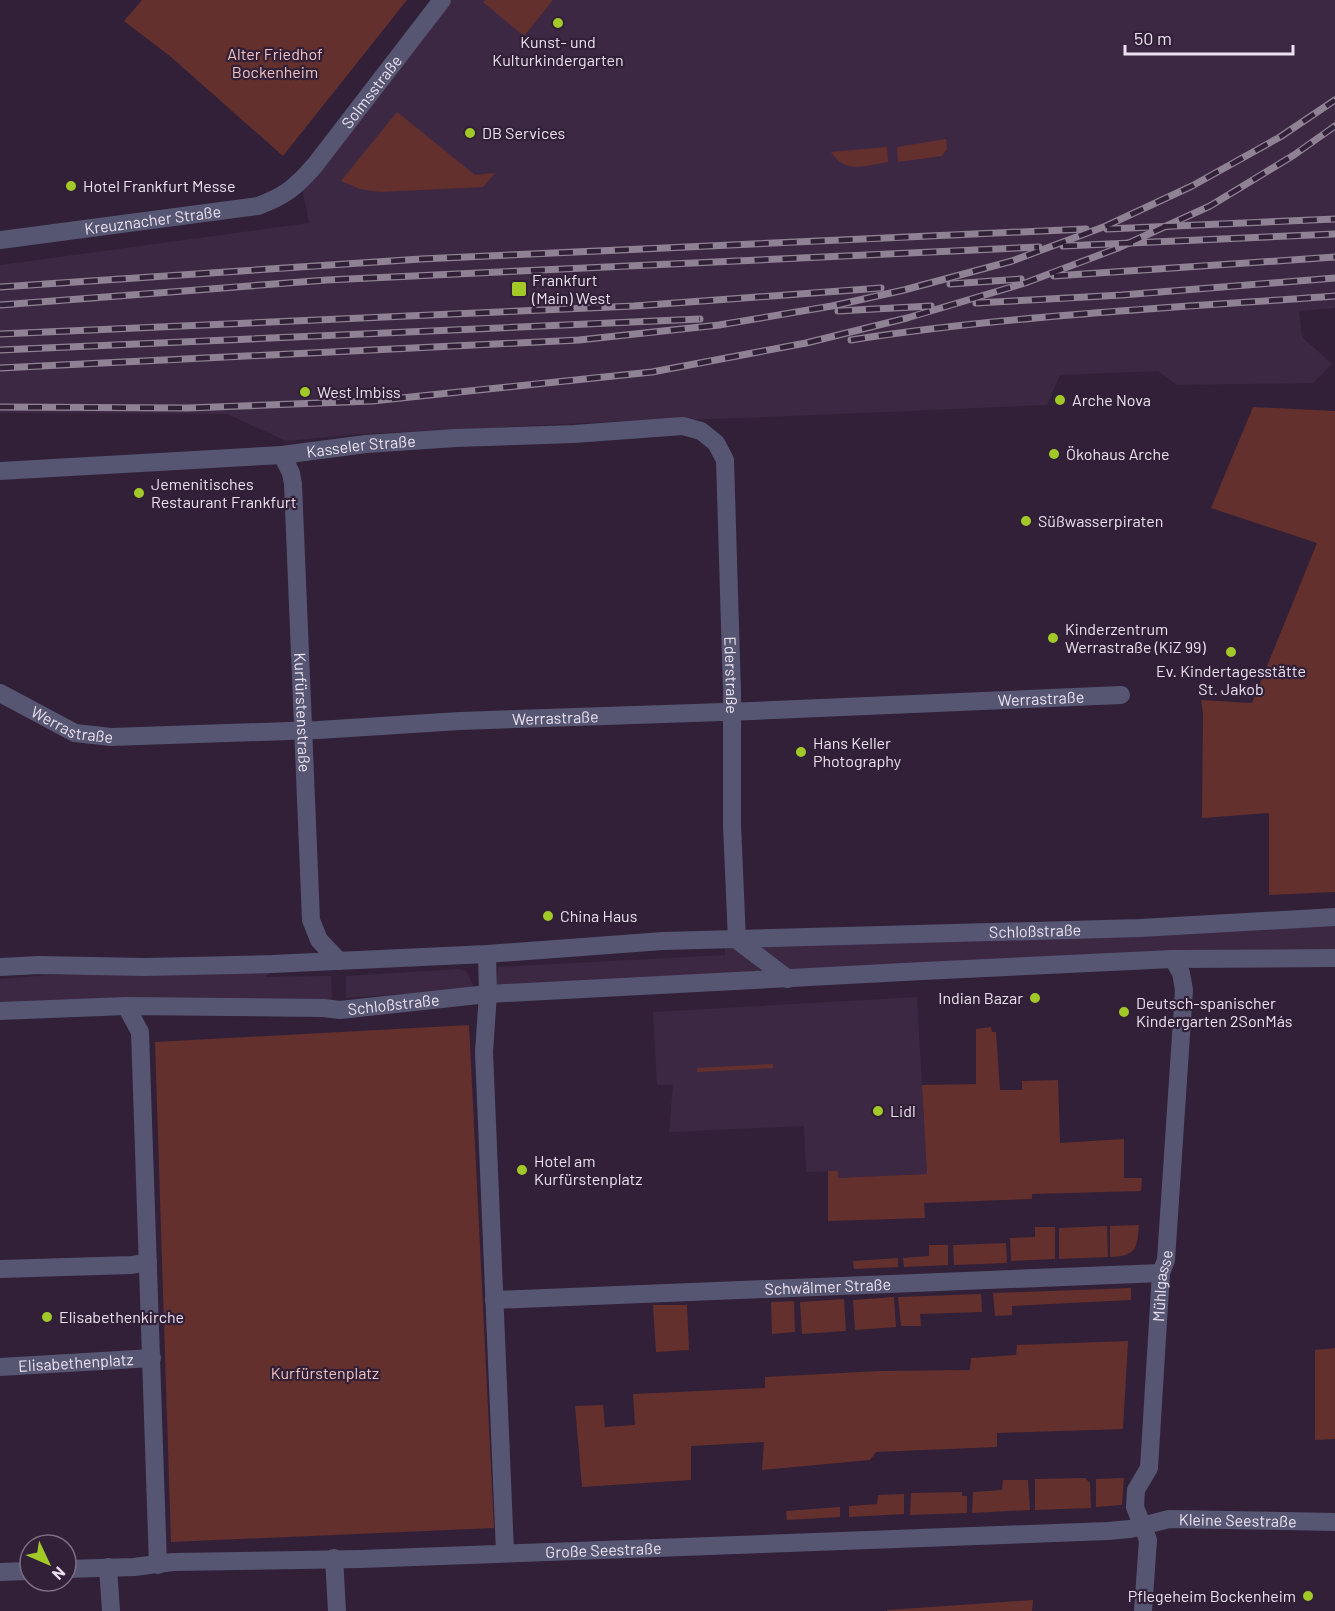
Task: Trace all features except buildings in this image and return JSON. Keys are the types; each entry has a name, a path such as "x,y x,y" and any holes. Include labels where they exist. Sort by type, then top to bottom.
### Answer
{"street":[{"name":"Solmsstraße","path":"301,182 441,0"},
{"name":"Kreuznacher Straße","path":"0,240 258,206 281,197 301,182"},
{"name":"Kasseler Straße","path":"0,471 282,455 366,444 456,438 573,434 683,426 701,431 716,443"},
{"name":"Ederstraße","path":"716,443 725,460 732,712 732,825 737,940"},
{"name":"Kurfürstenstraße","path":"282,455 291,473 293,484 311,920 319,940 339,961"},
{"name":"Werrastraße","path":"0,693 75,733 99,736 302,730 470,721 1121,695"},
{"name":"Schloßstraße","path":"0,967 39,965 145,967 339,961 487,954 643,942 1140,928 1335,917"},
{"path":"737,940 788,979"},
{"path":"487,954 488,994 484,1052 504,1552"},
{"name":"Schloßstraße","path":"0,1011 126,1006 340,1010 488,994 1173,959 1335,958"},
{"name":"Mühlgasse","path":"1143,1611 1148,1540 1135,1507 1136,1490 1149,1468 1161,1273 1166,1260 1184,990 1181,973 1173,959"},
{"path":"126,1006 140,1032 158,1565"},
{"path":"0,1269 148,1263"},
{"name":"Schwälmer Straße","path":"494,1300 1161,1273"},
{"name":"Elisabethenplatz","path":"0,1367 152,1358"},
{"name":"Kleine Seestraße","path":"1141,1525 1169,1519 1335,1522"},
{"name":"Große Seestraße","path":"78,1568 158,1565 173,1562 361,1559 1108,1531 1130,1529 1141,1525"},
{"path":"334,1558 337,1611"},
{"path":"108,1567 111,1611"},
{"path":"0,1572 18,1571"}],"shaded area":[{"path":"442,0 1335,0 1335,308 1299,311 1302,337 1332,364 1313,383 1177,385 1158,371 1060,375 1047,405 625,421 360,434 286,441 227,414 0,413 0,265 309,223 301,182"},
{"path":"1335,923 1335,951 796,973 769,957 761,946"},
{"path":"725,946 742,947 762,974 496,988 498,967 725,955"},
{"path":"459,969 466,971 475,989 346,998 346,976"},
{"path":"274,970 265,977 331,976 332,1003 0,1007 0,979 51,975"},
{"path":"917,997 927,1174 838,1178 837,1171 806,1172 804,1126 669,1132 673,1085 657,1085 653,1012"}],"green space":[{"name":"Alter Friedhof Bockenheim","path":"142,0 407,0 283,156 171,57 124,21"},
{"path":"485,0 553,0 524,36 483,2"},
{"path":"397,112 475,175 495,173 483,187 380,192 360,189 341,181"},
{"path":"946,139 947,149 942,156 898,162 897,147"},
{"path":"887,147 888,162 856,167 843,164 831,152"},
{"path":"1253,407 1335,411 1335,892 1269,895 1269,813 1202,818 1203,714 1201,700 1252,703 1317,543 1211,508"},
{"name":"Kurfürstenplatz","path":"469,1025 494,1528 171,1542 155,1042"},
{"path":"991,1027 992,1032 996,1032 1000,1090 1022,1090 1022,1081 1058,1080 1060,1143 1124,1139 1124,1178 1142,1178 1141,1191 1032,1194 1032,1199 924,1203 925,1218 828,1221 828,1171 838,1171 838,1178 927,1174 922,1085 976,1084 976,1029"},
{"path":"773,1064 773,1068 697,1072 697,1068"},
{"path":"1139,1225 1134,1250 1125,1255 1110,1257 1110,1226"},
{"path":"1107,1226 1108,1257 1059,1259 1059,1228"},
{"path":"1035,1227 1055,1227 1055,1259 1011,1261 1010,1238 1035,1237"},
{"path":"1006,1243 1007,1263 954,1265 953,1245"},
{"path":"929,1245 948,1245 948,1265 904,1267 903,1258 929,1256"},
{"path":"898,1258 898,1267 854,1269 853,1261"},
{"path":"1131,1288 1131,1300 1012,1306 1012,1315 995,1316 993,1293"},
{"path":"981,1294 982,1312 920,1314 921,1326 901,1326 898,1297"},
{"path":"894,1297 896,1327 855,1330 853,1300"},
{"path":"844,1299 846,1331 802,1334 800,1302"},
{"path":"794,1301 795,1332 772,1334 771,1302"},
{"path":"653,1305 687,1305 689,1350 656,1352"},
{"path":"1128,1341 1123,1429 997,1433 997,1447 876,1452 870,1460 762,1470 764,1442 691,1446 691,1480 582,1487 575,1406 603,1405 605,1427 635,1425 633,1394 765,1388 765,1377 879,1371 970,1370 971,1358 1016,1355 1017,1345"},
{"path":"1335,1348 1335,1439 1315,1440 1315,1350"},
{"path":"1085,1478 1090,1483 1091,1508 1035,1510 1035,1479"},
{"path":"1124,1478 1122,1505 1096,1507 1096,1479"},
{"path":"1003,1480 1028,1480 1030,1510 972,1513 973,1492 1002,1490"},
{"path":"962,1492 962,1496 967,1496 967,1513 910,1515 911,1493"},
{"path":"904,1494 904,1514 849,1517 849,1506 877,1504 878,1495"},
{"path":"840,1507 840,1517 787,1520 786,1511"},
{"path":"1033,1600 1032,1611 887,1611 887,1610"}],"railway":[{"path":"0,368 579,340 719,325 832,306 904,290 1012,261 1106,226 1192,186 1280,137 1335,100"},
{"path":"0,407 187,408 372,401 652,372 806,343 907,318 1025,283 1118,248 1210,206 1294,155 1335,126"},
{"path":"1107,229 1335,219"},
{"path":"0,287 421,259 1086,229"},
{"path":"1063,246 1335,234"},
{"path":"0,305 327,280 1039,247"},
{"path":"1054,276 1335,257"},
{"path":"976,303 1122,295 1335,278"},
{"path":"950,284 1021,279"},
{"path":"0,334 634,306 881,288"},
{"path":"851,340 1032,318 1335,296"},
{"path":"838,311 931,306"},
{"path":"0,350 700,319"}],"place":[{"name":"Kunst- und Kulturkindergarten","path":"558,23"},
{"name":"DB Services","path":"470,133"},
{"name":"Hotel Frankfurt Messe","path":"71,186"},
{"name":"Frankfurt (Main) West","path":"519,289"},
{"name":"West Imbiss","path":"305,392"},
{"name":"Arche Nova","path":"1060,400"},
{"name":"Ökohaus Arche","path":"1054,454"},
{"name":"Jemenitisches Restaurant Frankfurt","path":"139,493"},
{"name":"Süßwasserpiraten","path":"1026,521"},
{"name":"Kinderzentrum Werrastraße (KiZ 99)","path":"1053,638"},
{"name":"Ev. Kindertagesstätte St. Jakob","path":"1231,652"},
{"name":"Hans Keller Photography","path":"801,752"},
{"name":"China Haus","path":"548,916"},
{"name":"Indian Bazar","path":"1035,998"},
{"name":"Deutsch-spanischer Kindergarten 2SonMás","path":"1124,1012"},
{"name":"Lidl","path":"878,1111"},
{"name":"Hotel am Kurfürstenplatz","path":"522,1170"},
{"name":"Elisabethenkirche","path":"47,1317"},
{"name":"Pflegeheim Bockenheim","path":"1308,1596"}]}
